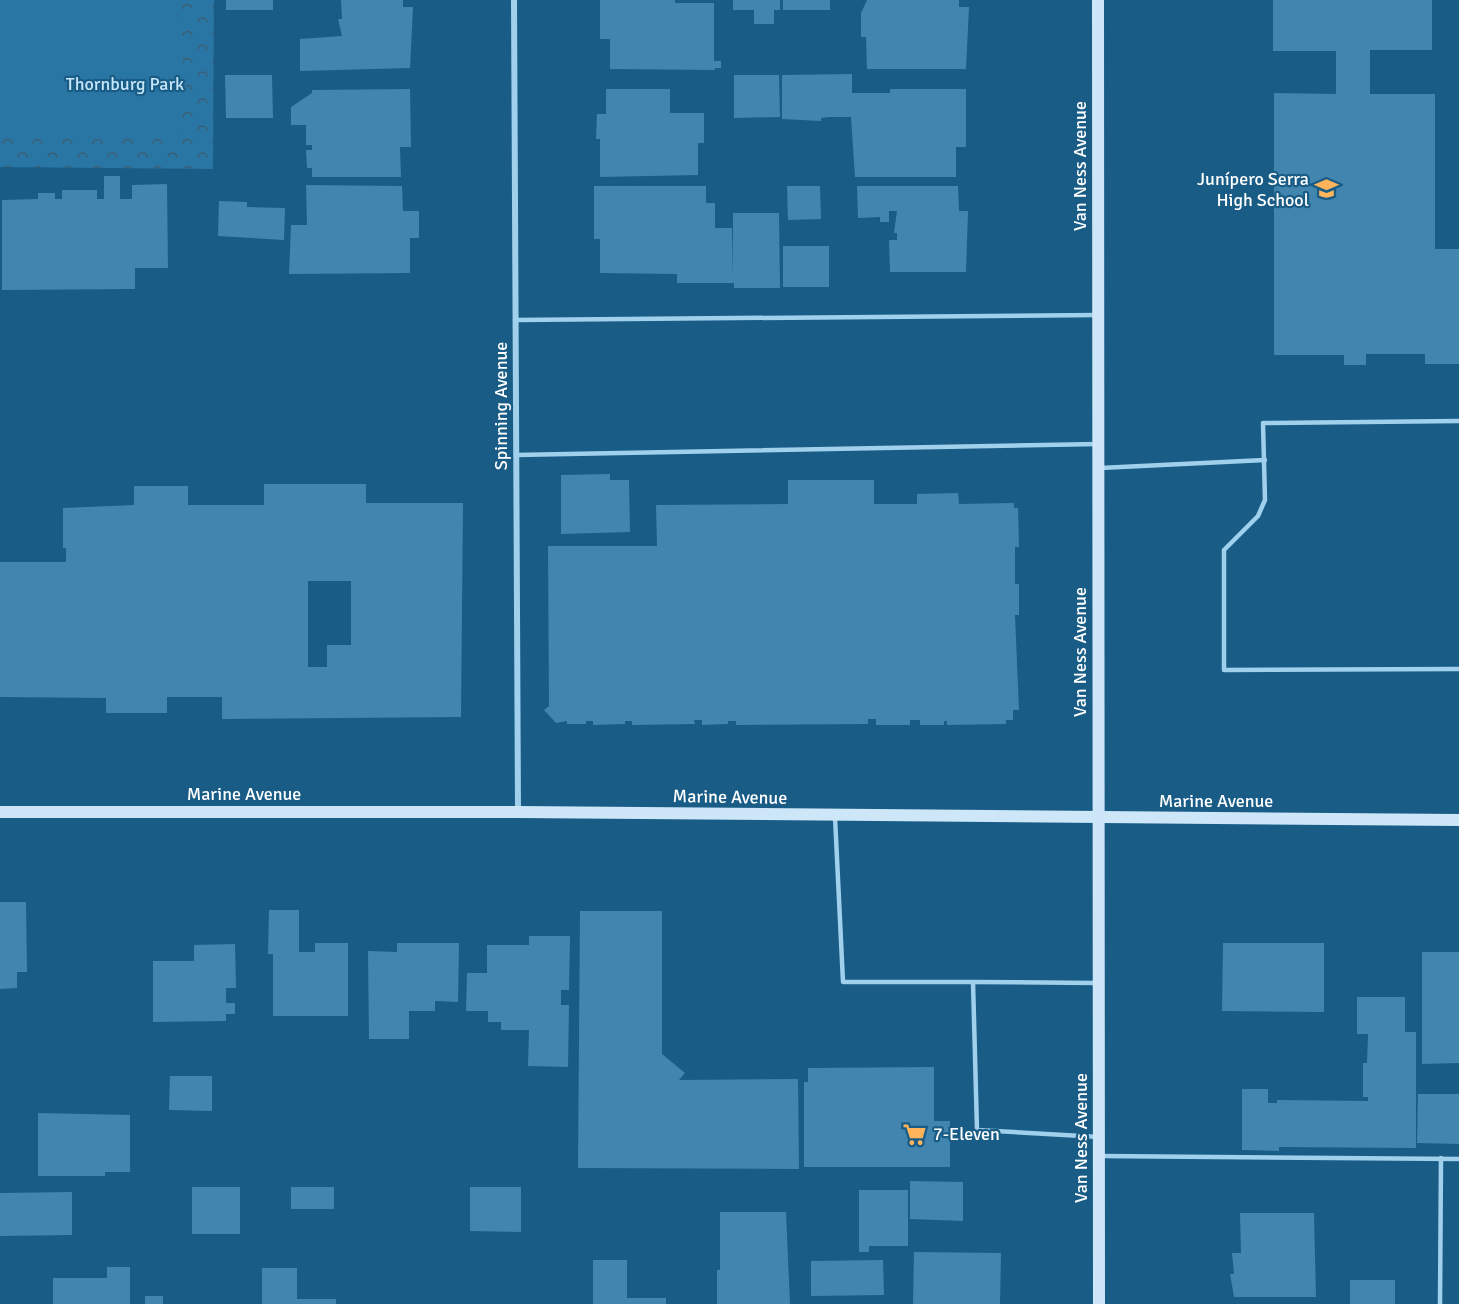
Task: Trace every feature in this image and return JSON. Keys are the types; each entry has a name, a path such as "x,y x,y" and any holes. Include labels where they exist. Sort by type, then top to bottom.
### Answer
{"main road":[{"name":"Van Ness Avenue","path":"1098,0 1099,1304"},
{"name":"Marine Avenue","path":"0,812 518,812 835,817 1459,820"}],"street":[{"name":"Spinning Avenue","path":"514,0 518,812"}],"lane":[{"path":"516,320 1098,315"},
{"path":"1459,421 1263,423 1265,500 1258,516 1224,550 1224,670 1459,669"},
{"path":"516,455 1098,444"},
{"path":"1098,468 1265,460"},
{"path":"835,817 843,982 1099,982"},
{"path":"973,982 977,1130 1099,1137"},
{"path":"1099,1156 1459,1159"},
{"path":"1440,1158 1440,1304"}],"green space":[{"name":"Thornburg Park","path":"0,0 214,0 213,169 0,167"},
{"name":"Thornburg Park","path":"0,0 171,0 177,20 186,82 177,131 0,132"}],"building":[{"path":"226,0 273,0 273,10 226,10"},
{"path":"341,0 403,0 403,7 413,7 410,68 300,71 300,39 342,36 338,19 342,19"},
{"path":"600,0 675,0 675,3 714,3 714,61 721,61 721,68 715,68 715,70 610,69 610,39 600,39"},
{"path":"733,0 780,0 780,10 774,10 774,24 754,24 754,10 733,10"},
{"path":"783,0 830,0 830,10 783,10"},
{"path":"867,0 959,0 959,7 969,7 966,69 867,69 866,37 861,37 861,13"},
{"path":"1273,0 1432,0 1432,50 1370,50 1370,94 1435,94 1435,249 1459,249 1459,364 1425,364 1425,354 1366,354 1366,365 1344,365 1344,355 1274,355 1274,93 1336,94 1336,51 1273,51"},
{"path":"852,74 852,93 890,93 890,89 966,89 966,147 956,147 956,177 855,177 851,117 821,118 821,121 782,119 782,75"},
{"path":"225,75 272,75 273,118 226,118"},
{"path":"734,75 779,75 780,117 734,118"},
{"path":"410,89 411,147 400,147 401,177 312,177 312,168 307,168 306,150 312,150 312,145 306,145 306,125 291,125 291,107 312,93 312,90"},
{"path":"606,89 670,89 670,113 704,113 704,143 698,143 698,175 600,177 600,139 596,139 597,114 606,114"},
{"path":"104,176 120,176 120,199 132,199 132,185 167,184 168,268 135,268 135,289 2,290 2,200 38,199 38,193 55,193 55,199 62,199 62,190 97,190 97,199 104,199"},
{"path":"306,185 402,186 403,211 419,211 419,238 410,238 410,273 289,274 291,225 307,225"},
{"path":"594,186 706,186 706,203 715,203 715,228 732,228 733,278 733,213 779,213 780,288 734,288 734,283 677,283 677,274 600,273 600,239 594,239"},
{"path":"787,186 820,186 821,219 788,220"},
{"path":"857,186 958,186 959,211 968,211 966,272 890,272 889,240 897,240 897,233 894,233 897,211 889,211 889,222 880,222 880,217 858,218"},
{"path":"219,201 247,202 247,207 285,208 284,240 218,236"},
{"path":"783,246 829,246 829,287 783,287"},
{"path":"610,474 610,480 629,480 630,532 561,534 561,475"},
{"path":"788,480 874,480 874,504 917,504 917,494 958,493 959,504 1014,503 1014,508 1018,508 1019,547 1015,547 1015,584 1019,584 1019,615 1015,615 1019,710 1013,710 1013,720 1006,720 1006,724 947,725 947,721 944,721 944,725 920,725 920,720 910,720 910,725 876,725 876,719 868,719 868,724 736,725 736,721 728,721 728,724 702,725 702,720 694,720 695,724 632,725 632,721 625,721 625,724 593,725 593,721 586,721 586,724 567,724 567,721 556,723 544,710 549,706 548,546 657,546 656,505 788,504"},
{"path":"264,484 366,484 366,503 463,503 461,717 222,719 222,697 167,697 167,713 106,713 106,698 0,697 0,562 66,562 66,548 63,548 63,508 134,505 134,486 188,486 188,505 264,505","holes":["308,581 351,581 351,645 327,645 327,667 308,667"]},
{"path":"0,902 26,902 27,972 17,972 17,988 0,989"},
{"path":"269,910 299,910 299,952 315,952 315,943 348,943 348,1016 273,1016 273,954 268,954"},
{"path":"580,911 662,911 662,1054 685,1073 679,1080 798,1079 799,1169 578,1168"},
{"path":"529,936 570,936 569,990 561,990 561,1005 569,1005 568,1067 528,1066 529,1030 501,1030 501,1022 488,1022 488,1011 466,1011 467,973 487,973 487,945 529,945"},
{"path":"397,943 459,943 458,1002 435,1001 435,1011 409,1011 409,1039 369,1039 368,951 397,952"},
{"path":"1223,943 1324,943 1324,1012 1222,1011"},
{"path":"235,944 236,988 226,988 226,1003 235,1003 235,1014 226,1014 226,1021 153,1022 153,961 194,961 194,945"},
{"path":"1422,952 1459,952 1459,1063 1422,1064"},
{"path":"1357,997 1405,997 1405,1032 1416,1032 1416,1148 1279,1147 1279,1151 1242,1150 1242,1089 1268,1089 1268,1103 1277,1103 1277,1100 1368,1101 1368,1097 1363,1097 1363,1063 1367,1063 1368,1034 1357,1034"},
{"path":"934,1067 934,1121 950,1121 950,1167 804,1167 804,1082 808,1082 808,1068"},
{"path":"170,1076 212,1076 212,1111 169,1110"},
{"path":"1418,1094 1459,1094 1459,1144 1417,1143"},
{"path":"38,1113 130,1115 130,1172 105,1172 105,1176 38,1176"},
{"path":"910,1181 963,1182 963,1221 910,1219"},
{"path":"192,1187 240,1187 240,1234 192,1234"},
{"path":"291,1187 334,1187 334,1209 291,1209"},
{"path":"470,1187 521,1187 521,1232 470,1231"},
{"path":"859,1190 908,1190 908,1246 869,1246 869,1252 859,1252"},
{"path":"72,1192 72,1235 0,1236 0,1193"},
{"path":"720,1212 786,1212 790,1304 717,1304 717,1270 720,1270"},
{"path":"1240,1213 1314,1213 1316,1297 1234,1297 1230,1274 1234,1274 1232,1253 1241,1253"},
{"path":"914,1252 1001,1253 1000,1304 913,1304"},
{"path":"593,1260 627,1260 627,1298 666,1298 666,1304 593,1304"},
{"path":"883,1260 884,1295 811,1296 811,1261"},
{"path":"107,1267 130,1267 130,1304 53,1304 53,1278 107,1278"},
{"path":"262,1268 297,1268 297,1299 336,1299 336,1304 262,1304"},
{"path":"1350,1280 1395,1280 1395,1304 1350,1304"},
{"path":"145,1296 163,1296 163,1304 145,1304"}],"place":[{"name":"Junípero Serra High School","path":"1327,189"},
{"name":"7-Eleven","path":"915,1134"}]}
